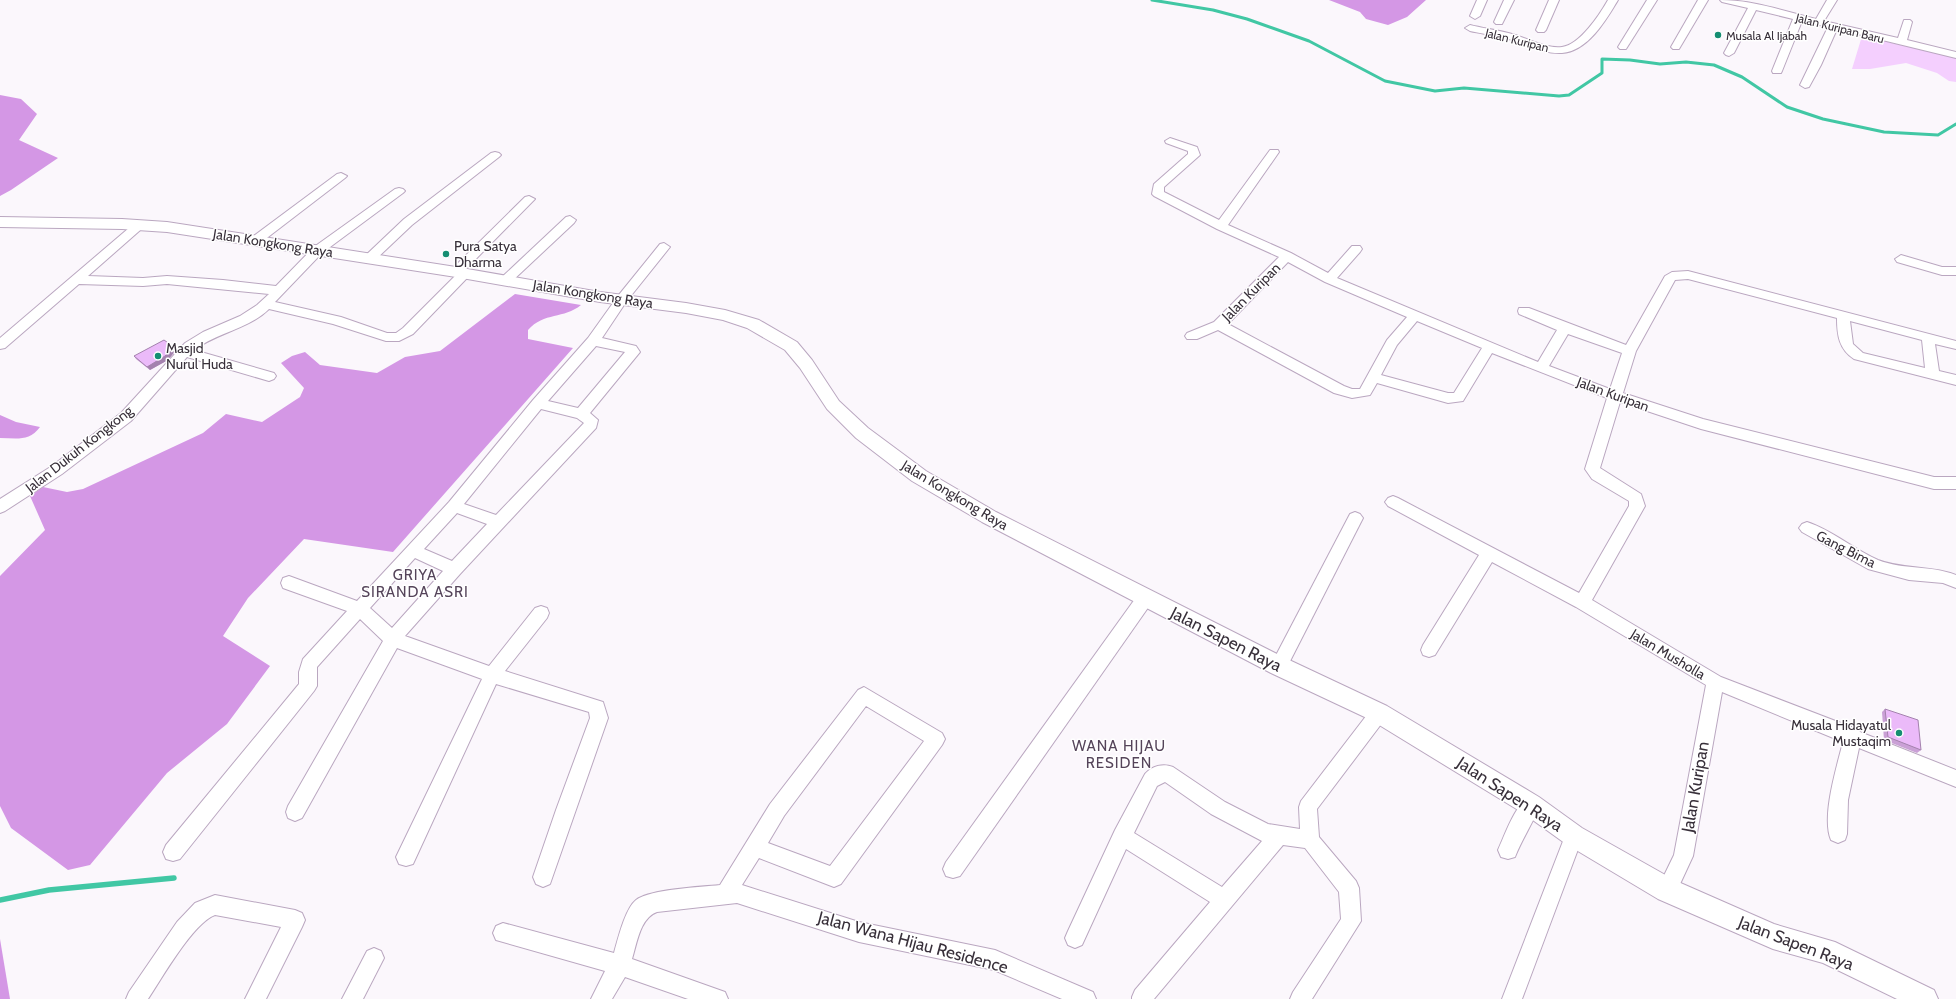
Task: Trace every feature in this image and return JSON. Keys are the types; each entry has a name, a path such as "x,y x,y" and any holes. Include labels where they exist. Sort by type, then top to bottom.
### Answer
{"street":[{"path":"1475,16 1482,0"},
{"path":"1499,22 1509,0"},
{"path":"1542,30 1554,0"},
{"name":"Jalan Kuripan","path":"1470,28 1506,35 1552,49 1568,49 1585,39 1594,30 1613,0"},
{"path":"1623,47 1652,0"},
{"path":"1676,47 1703,0"},
{"name":"Jalan Kuripan Baru","path":"1725,0 1834,25 1900,43 1956,55"},
{"path":"1820,22 1832,0"},
{"path":"1730,53 1754,6"},
{"path":"1777,70 1799,17"},
{"path":"1900,43 1907,22"},
{"path":"1805,85 1816,65 1834,25"},
{"name":"Jalan Kuripan","path":"1170,141 1193,150 1194,155 1158,186 1158,194 1221,226 1287,256 1329,280 1541,368 1616,396 1701,424 1934,483 1956,483"},
{"path":"1221,226 1274,152"},
{"path":"370,258 408,222 444,192 495,155"},
{"path":"255,241 341,176"},
{"name":"Jalan Dukuh Kongkong","path":"0,507 57,470 126,417 190,346 199,340 245,319 267,304 318,250 399,191"},
{"path":"267,304 336,320 386,337 398,337 408,331 529,199"},
{"path":"506,280 570,220"},
{"name":"Jalan Kongkong Raya","path":"0,222 140,225 461,272 600,297 725,315 753,324 791,346 806,364 833,405 862,433 919,476 989,517 1101,576"},
{"path":"0,345 140,225"},
{"path":"173,852 308,686 306,672 309,664 454,506 538,403 593,341 622,299 664,247"},
{"path":"1329,280 1356,249"},
{"name":"Jalan Kuripan","path":"1192,336 1219,325 1287,256"},
{"path":"1901,259 1942,271 1956,271"},
{"path":"1582,602 1637,506 1636,498 1597,475 1592,469 1629,351 1672,276 1679,274 1688,275 1956,345"},
{"path":"76,280 143,282 167,280 223,284 280,291"},
{"path":"1524,311 1565,328 1629,351"},
{"path":"1219,325 1345,392 1358,395 1365,392 1392,343 1415,315"},
{"path":"1843,316 1844,340 1851,352 1858,356 1956,380"},
{"path":"1541,368 1565,328"},
{"path":"1928,338 1933,374"},
{"path":"581,414 633,352 631,349 593,341"},
{"path":"1372,377 1448,398 1458,398 1490,347"},
{"path":"185,352 269,376"},
{"path":"294,812 393,639 454,569 591,424 591,420 581,414 538,403"},
{"name":"Jalan Musholla","path":"1393,502 1582,602 1715,682 1956,779"},
{"path":"454,506 498,522"},
{"path":"1279,666 1355,518"},
{"name":"Gang Bima","path":"1807,528 1874,565 1909,574 1944,577 1956,582"},
{"path":"412,550 454,569"},
{"path":"1429,650 1489,553"},
{"name":"Jalan Sapen Raya","path":"1101,576 1146,597 1279,666 1379,713 1531,805 1574,836 1667,890 1773,936 1826,951 1925,999"},
{"path":"289,583 360,610 393,639 492,674 597,707 599,718 565,810 543,877"},
{"path":"953,869 1146,597"},
{"path":"406,857 492,674 541,613"},
{"name":"Jalan Kuripan","path":"1667,890 1683,856 1715,682"},
{"path":"601,999 620,965 635,919 644,907 657,902 732,894 755,847 777,810 864,695 936,739 834,877 755,847"},
{"path":"1300,999 1351,921 1348,888 1310,840 1308,807 1379,713"},
{"path":"1838,834 1839,800 1852,736"},
{"path":"1075,938 1122,836 1151,780 1156,775 1167,773 1218,808 1266,833 1310,840"},
{"path":"1508,850 1531,805"},
{"path":"1142,997 1279,835"},
{"path":"1122,836 1224,899"},
{"path":"1512,999 1574,836"},
{"name":"Jalan Wana Hijau Residence","path":"732,894 859,932 995,960 1086,999"},
{"path":"136,999 184,929 202,910 215,905 295,920 269,975 255,999"},
{"path":"502,933 620,965 718,999"},
{"path":"352,999 374,958"}],"shaded area":[{"path":"1329,0 1426,0 1407,17 1388,25 1366,19 1360,12"},
{"path":"1862,36 1956,58 1956,82 1949,81 1937,73 1906,63 1870,69 1852,69"},
{"path":"0,95 21,99 37,114 19,140 58,158 0,196"},
{"path":"515,294 581,305 568,312 541,320 528,330 528,339 573,348 393,552 304,539 248,598 223,636 270,666 227,724 167,773 90,865 68,870 11,828 0,806 0,576 45,530 30,496 43,487 67,492 83,489 203,433 226,414 262,422 300,397 304,388 281,363 292,356 305,352 320,365 377,373 405,357 440,351"},
{"path":"0,415 16,422 40,427 36,432 27,437 0,438"},
{"path":"0,939 10,999 0,999"}],"building":[{"name":"Masjid Nurul Huda","path":"164,340 174,347 165,356 147,367 134,356"},
{"name":"Musala Hidayatul Mustaqim","path":"1885,709 1918,720 1921,750 1888,737"}],"waterway":[{"path":"1152,0 1213,10 1247,19 1309,41 1385,81 1435,91 1464,88 1559,96 1569,95 1602,73 1602,59 1630,60 1660,64 1686,62 1714,65 1742,77 1787,107 1823,119 1884,132 1938,135 1956,124"},
{"path":"0,900 49,890 174,878"}],"place":[{"name":"Musala Al Ijabah","path":"1718,35"},
{"name":"Pura Satya Dharma","path":"446,254"},
{"name":"Masjid Nurul Huda","path":"158,356"},
{"name":"Musala Hidayatul Mustaqim","path":"1899,733"}],"district":[{"name":"GRIYA SIRANDA ASRI","path":"415,584"},
{"name":"WANA HIJAU RESIDEN","path":"1119,754"}]}
